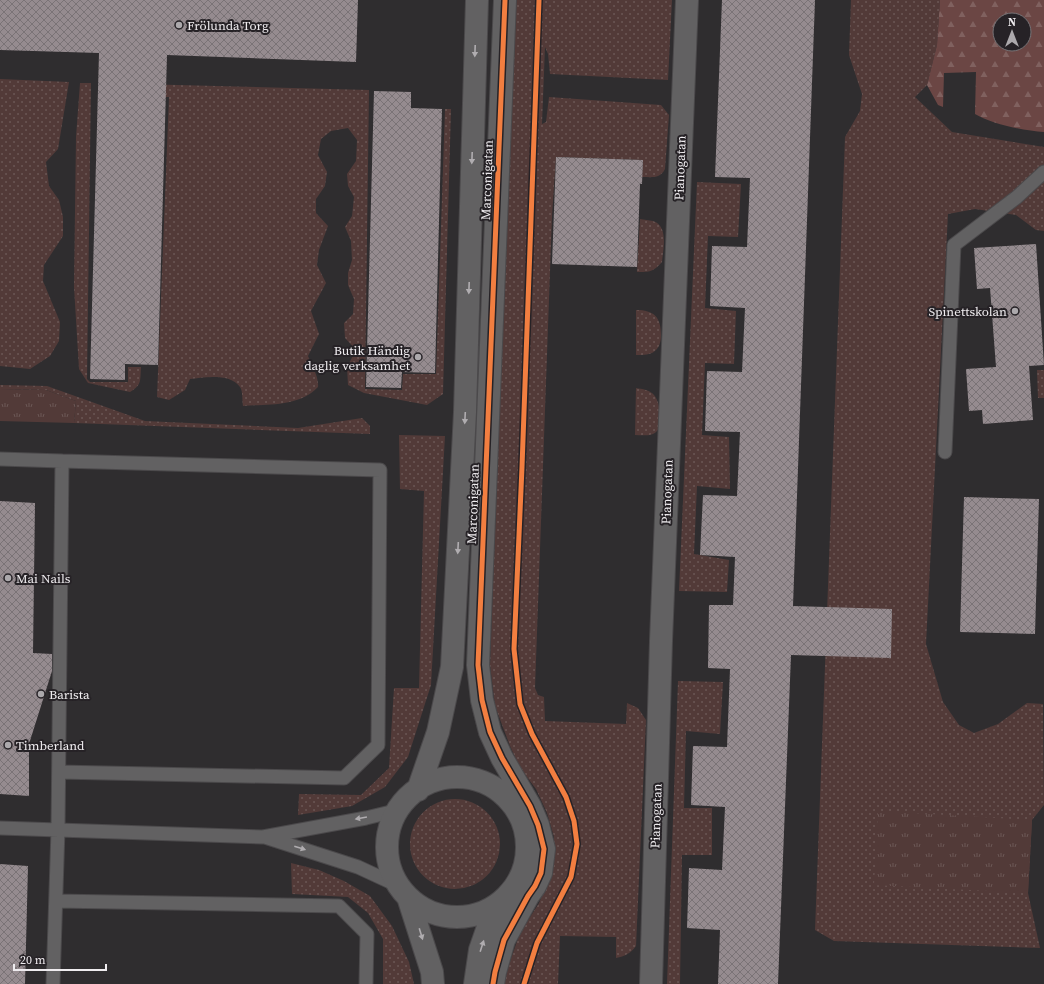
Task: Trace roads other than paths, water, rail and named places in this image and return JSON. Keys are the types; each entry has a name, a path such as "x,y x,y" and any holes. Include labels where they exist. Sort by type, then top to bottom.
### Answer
{"street":[{"name":"Marconigatan","path":"418,790 438,732 452,667 465,412 477,0"},
{"name":"Marconigatan","path":"493,984 504,940 541,873 544,849 536,819 530,806 502,758 490,732 482,700 478,665 505,0"},
{"name":"Pianogatan","path":"650,984 661,641 687,0"},
{"name":"Marconigatan","path":"511,773 518,812"},
{"path":"433,984 432,972 403,892 391,871 388,856 388,840 391,824 398,810 407,799 418,790 429,784 454,777 479,780 501,793 510,801 518,812 524,823 527,836 528,848 523,873 487,930 480,950 475,984"},
{"path":"403,892 418,906 431,913 444,917 458,918 486,912 498,905 508,896 517,884"}],"lane":[{"path":"945,452 954,245 1017,196 1044,172"},
{"path":"0,459 380,470 378,745 344,778 59,772"},
{"path":"53,984 59,772 62,461"},
{"path":"0,828 263,837 366,818 398,810"},
{"path":"263,837 358,867 403,892"},
{"path":"56,901 339,906 367,934 366,984"}],"place":[{"name":"Frölunda Torg","path":"179,25"},
{"name":"Spinettskolan","path":"1015,311"},
{"name":"Butik Händig daglig verksamhet","path":"418,357"},
{"name":"Mai Nails","path":"8,578"},
{"name":"Barista","path":"41,694"},
{"name":"Timberland","path":"8,745"}]}
